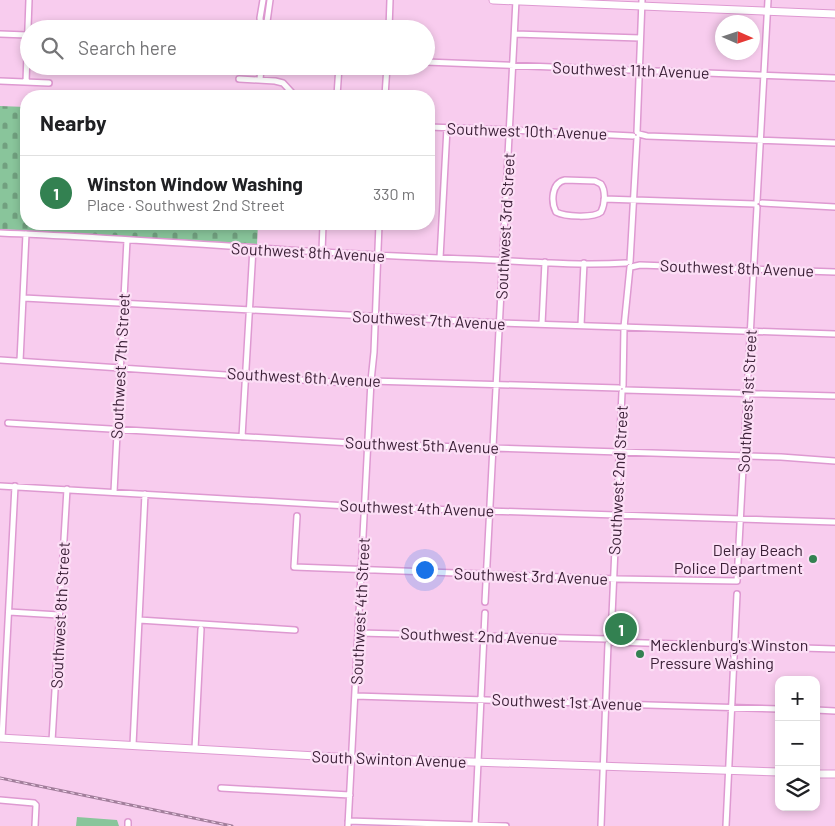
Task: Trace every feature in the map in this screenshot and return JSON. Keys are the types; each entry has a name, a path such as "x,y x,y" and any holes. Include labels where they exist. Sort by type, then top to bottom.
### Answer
{"street":[{"path":"28,20 29,0"},
{"path":"260,20 263,0"},
{"path":"267,20 270,0"},
{"path":"389,20 390,0"},
{"path":"493,0 642,3 835,14"},
{"name":"Southwest 3rd Street","path":"485,602 516,0"},
{"name":"Southwest 1st Street","path":"737,581 756,221 759,204 768,0"},
{"name":"Southwest 2nd Street","path":"601,826 624,327 628,279 626,276 630,254 642,3"},
{"path":"0,34 20,35"},
{"path":"515,34 640,38"},
{"name":"Southwest 11th Avenue","path":"435,62 835,78"},
{"path":"26,75 26,82"},
{"path":"260,75 260,80"},
{"path":"337,90 338,75"},
{"path":"385,90 386,75"},
{"path":"239,79 283,83 289,90"},
{"path":"0,81 49,83"},
{"name":"Southwest 10th Avenue","path":"435,128 835,143"},
{"path":"440,258 447,128"},
{"path":"565,180 598,182 604,189 604,199 603,210 596,216 562,215 556,212 554,204 555,187 559,182 565,180"},
{"path":"604,199 835,207"},
{"path":"322,252 323,230"},
{"name":"Southwest 4th Street","path":"348,823 374,352 379,230"},
{"name":"Southwest 8th Avenue","path":"0,233 378,256 835,272"},
{"path":"20,361 26,234"},
{"name":"Southwest 7th Street","path":"114,492 127,240"},
{"path":"242,437 253,248"},
{"path":"542,324 545,262"},
{"path":"582,325 584,263"},
{"name":"Southwest 7th Avenue","path":"24,298 500,324 835,334"},
{"name":"Southwest 6th Avenue","path":"0,360 120,366 363,384 371,381 835,396"},
{"name":"Southwest 5th Avenue","path":"8,423 369,444 813,458 835,461"},
{"name":"Southwest 4th Avenue","path":"0,486 365,507 835,522"},
{"path":"1,738 15,486"},
{"name":"Southwest 8th Street","path":"52,741 67,489"},
{"path":"132,746 146,494"},
{"name":"Southwest 3rd Avenue","path":"297,516 294,567 613,579 737,581"},
{"path":"726,826 737,594"},
{"path":"8,612 60,615"},
{"path":"475,826 486,613"},
{"path":"139,620 295,630"},
{"path":"195,749 201,629"},
{"name":"Southwest 2nd Avenue","path":"358,632 835,648"},
{"name":"Southwest 1st Avenue","path":"355,696 775,709"},
{"path":"820,710 835,711"},
{"name":"South Swinton Avenue","path":"1,738 352,758 775,772"},
{"path":"820,774 835,774"},
{"path":"221,788 350,795"},
{"path":"0,800 32,802 36,805 35,826"},
{"path":"348,823 506,826"}],"green space":[{"path":"0,106 20,107 20,230 258,230 257,244 0,229"},
{"path":"77,817 117,820 119,826 76,826"}],"railway":[{"path":"0,778 232,826"}],"place":[{"name":"Delray Beach Police Department","path":"813,559"},
{"name":"Winston Window Washing","path":"621,629"},
{"name":"Mecklenburg's Winston Pressure Washing","path":"640,654"}]}
